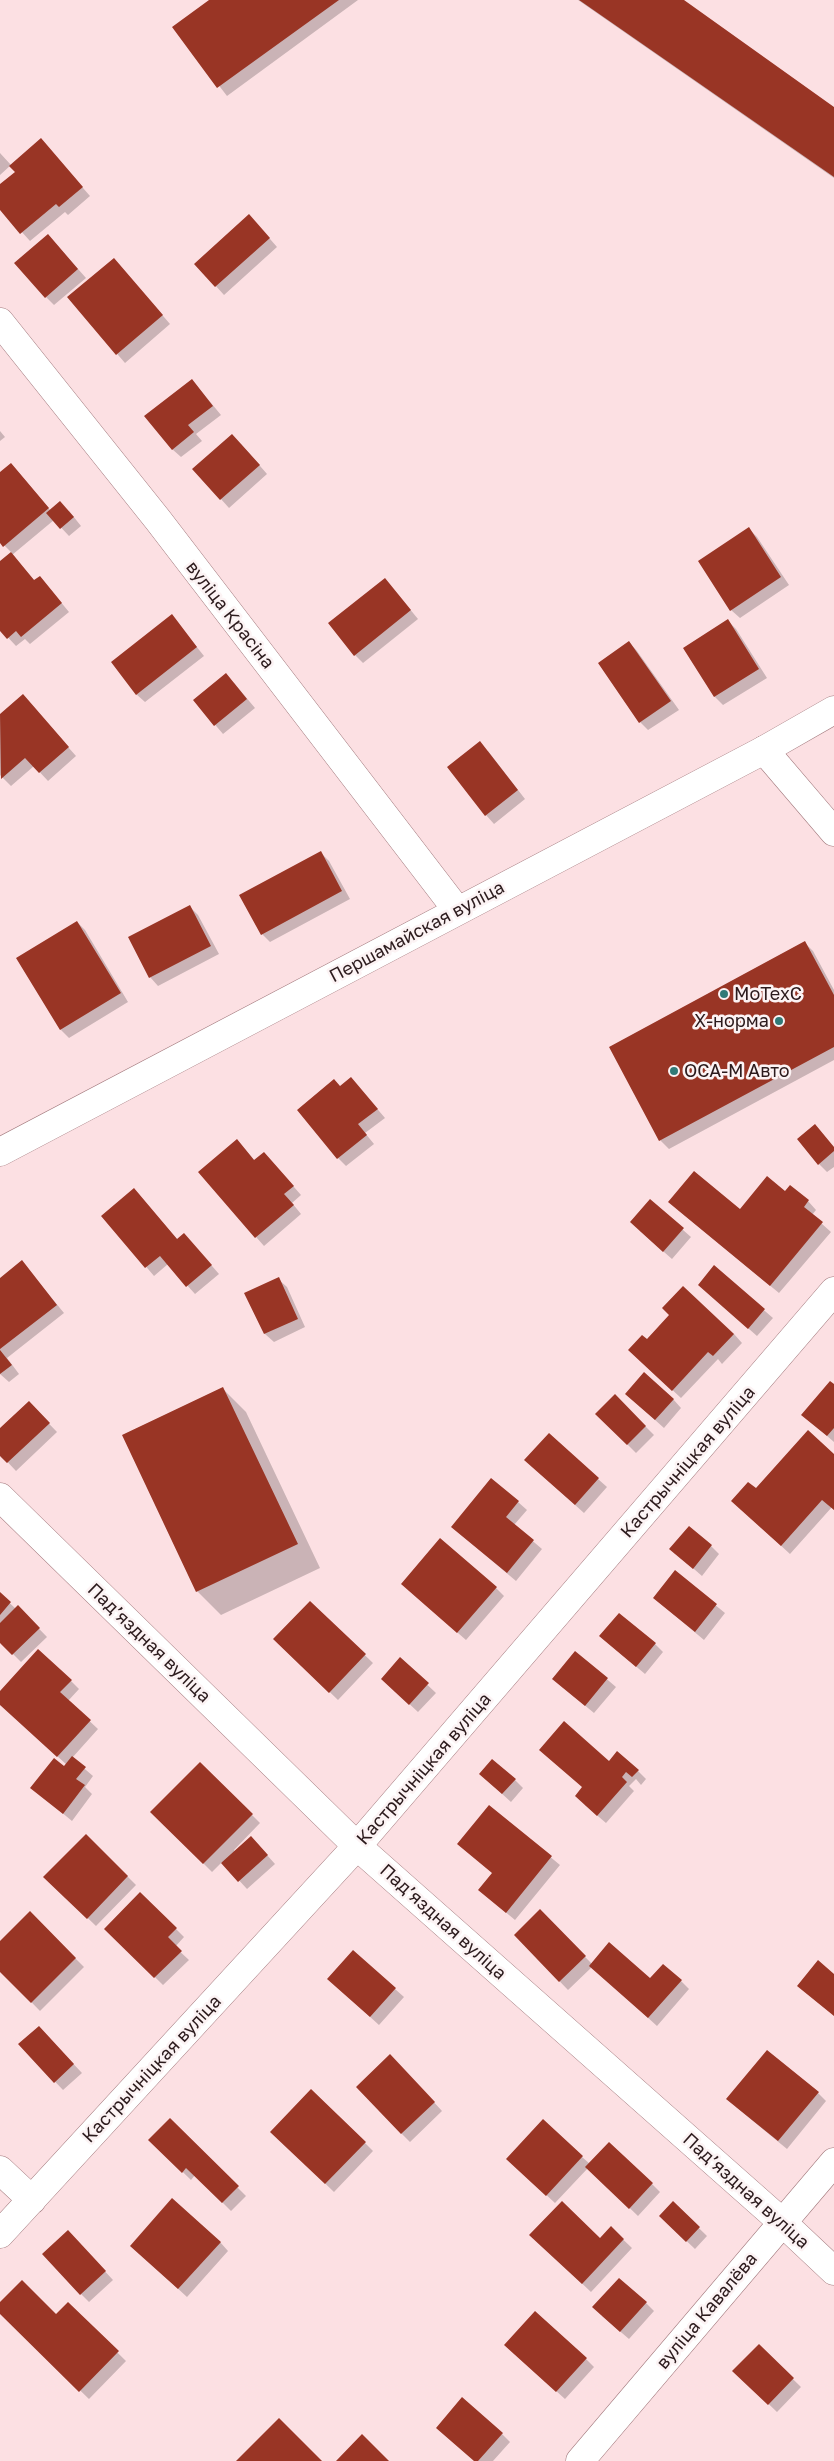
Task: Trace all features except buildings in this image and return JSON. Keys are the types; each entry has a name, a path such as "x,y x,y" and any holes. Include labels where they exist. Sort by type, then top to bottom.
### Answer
{"street":[{"name":"вуліца Красіна","path":"0,322 158,520 457,910"},
{"name":"Першамайская вуліца","path":"0,1152 764,750 834,710"},
{"path":"764,750 834,832"},
{"name":"Кастрычніцкая вуліца","path":"0,2234 357,1846 834,1291"},
{"name":"Падʼяздная вуліца","path":"0,1496 357,1846 834,2271"},
{"name":"вуліца Кавалёва","path":"580,2461 834,2162"},
{"path":"0,2170 32,2200"}],"place":[{"name":"MoTexC","path":"724,994"},
{"name":"Х-норма","path":"779,1021"},
{"name":"ОСА-М Авто","path":"674,1071"}]}
